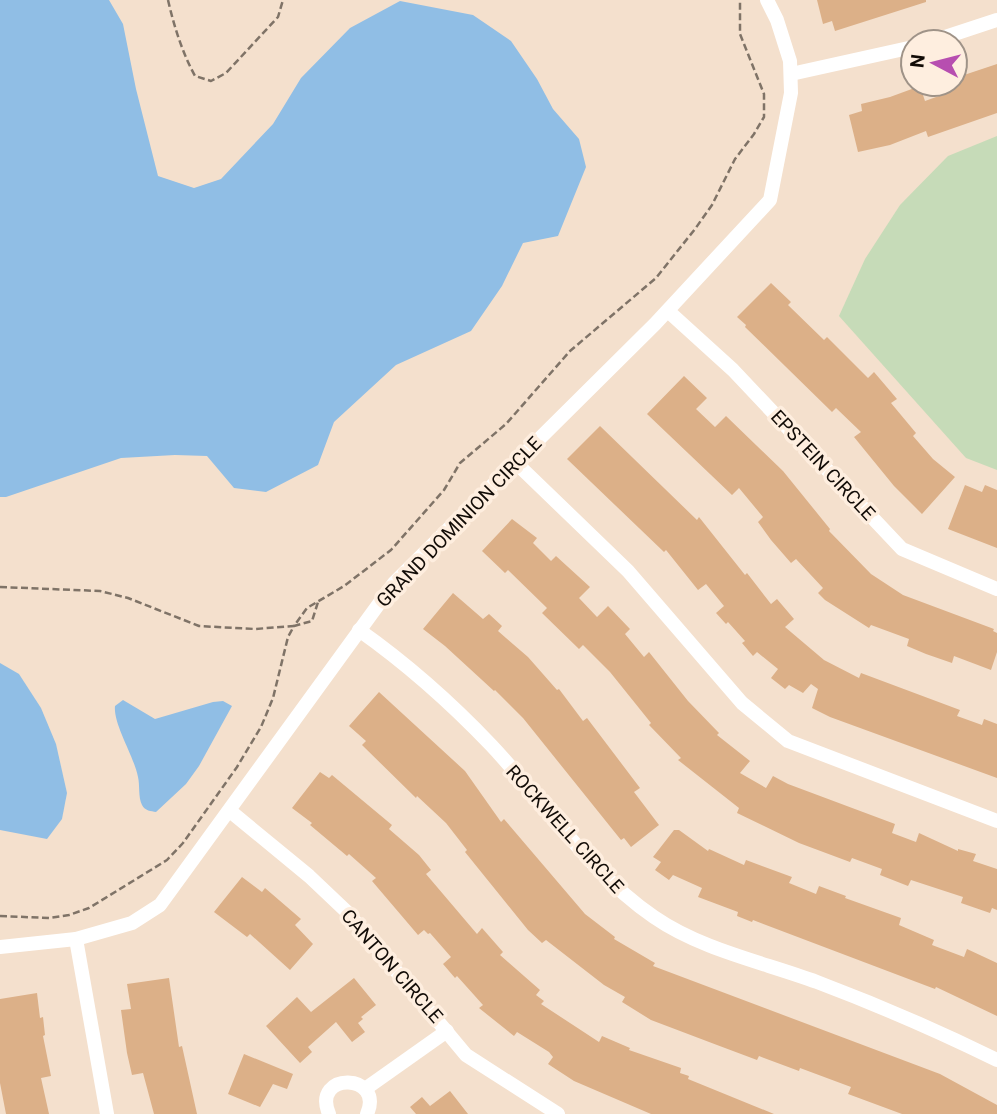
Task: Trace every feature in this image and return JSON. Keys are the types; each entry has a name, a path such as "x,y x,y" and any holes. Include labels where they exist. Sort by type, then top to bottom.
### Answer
{"street":[{"name":"GRAND DOMINION CIRCLE","path":"0,947 76,939 132,923 160,905 394,583 668,311 770,200 791,102 791,74 790,61 777,20 766,0"},
{"path":"969,29 997,20"},
{"path":"791,74 899,50"},
{"name":"EPSTEIN CIRCLE","path":"668,311 733,370 902,549 997,589"},
{"path":"515,462 628,571 742,703 788,741 997,821"},
{"name":"ROCKWELL CIRCLE","path":"359,630 400,659 446,700 491,745 616,888 656,919 710,946 873,1004 997,1059"},
{"name":"CANTON CIRCLE","path":"230,811 309,876 347,912 466,1055 558,1114"},
{"path":"76,939 107,1114"},
{"path":"365,1089 447,1031"},
{"path":"329,1114 326,1108 328,1094 338,1083 353,1082 365,1089 370,1102 367,1114"}],"path":[{"path":"168,0 187,63 195,76 211,82 226,73 278,17 284,0"},
{"path":"0,916 49,918 89,908 167,860 183,843 237,767 261,727 273,698 288,637 307,608 344,586 391,550 444,490 460,463 506,424 570,351 656,278 712,205 735,159 764,117 764,94 740,34 740,0"},
{"path":"0,587 100,591 128,598 199,626 255,629 294,626 312,621 319,600"}],"green space":[{"path":"997,136 997,470 966,458 839,316 865,259 900,205 948,156"}],"water":[{"path":"0,0 109,0 123,24 158,176 194,188 221,179 273,124 301,78 350,28 400,1 473,15 511,41 537,79 553,109 579,139 586,167 558,236 523,243 502,286 471,331 396,365 334,422 318,465 266,492 234,488 207,456 121,458 0,497"},
{"path":"0,663 19,674 41,708 56,744 67,793 62,819 47,839 0,830"},
{"path":"123,700 155,719 213,702 223,701 232,706 199,766 186,784 156,812 142,805 136,769 120,731 115,706"}],"building":[{"path":"817,0 926,2 835,31 832,21 823,24"},
{"path":"997,64 997,113 928,137 926,131 890,145 858,152 849,115 862,111 861,104 899,94 899,98 924,98 925,101 933,98 969,98 969,73"},
{"path":"771,283 791,302 788,305 824,340 827,337 868,378 874,372 897,399 891,403 916,433 913,436 933,459 955,477 922,514 894,486 854,437 861,432 836,408 832,412 737,317"},
{"path":"684,376 707,398 696,409 715,427 726,416 783,471 829,531 871,574 903,595 994,629 997,633 997,652 991,670 954,656 952,663 907,646 909,639 871,625 869,628 825,600 818,593 823,588 796,559 791,563 771,540 758,522 763,517 739,488 732,495 647,414"},
{"path":"600,426 697,520 699,517 771,604 777,599 794,619 785,627 824,660 859,678 861,673 960,710 957,716 982,725 984,719 997,724 997,778 830,717 812,708 818,689 811,684 803,693 789,685 785,689 771,678 778,669 757,652 753,656 742,643 745,641 716,613 724,606 706,584 698,590 666,550 664,552 567,459"},
{"path":"965,485 982,492 985,485 997,490 997,548 948,529"},
{"path":"512,519 537,538 533,543 551,561 556,556 590,587 579,598 597,617 608,606 630,629 625,634 644,657 649,652 688,701 719,733 717,735 750,761 740,773 766,788 773,776 895,824 892,833 916,842 919,833 958,851 976,854 973,861 997,869 997,910 992,908 990,913 961,903 963,897 911,880 908,886 880,875 882,869 852,858 850,862 799,843 737,813 739,808 678,760 681,758 649,725 651,723 610,672 583,645 579,649 542,613 547,608 508,570 505,573 482,551"},
{"path":"453,593 483,619 489,614 502,626 498,631 528,657 557,690 559,689 583,721 587,718 640,788 634,792 659,825 631,847 624,838 621,840 523,718 495,690 423,629"},
{"path":"379,692 465,771 501,822 504,819 585,914 615,937 614,939 655,963 653,966 940,1074 997,1105 997,1114 902,1114 848,1094 851,1087 759,1056 757,1060 651,1020 622,1002 625,997 604,985 546,940 542,943 528,930 465,852 467,850 446,823 362,745 366,741 349,726"},
{"path":"320,772 329,778 332,775 392,825 389,829 419,855 431,870 426,874 477,934 482,928 503,952 500,955 540,990 536,995 544,1001 541,1004 599,1042 602,1036 630,1048 629,1050 681,1068 680,1073 689,1076 688,1079 774,1114 651,1114 574,1081 548,1064 553,1057 549,1052 517,1032 514,1036 479,1008 483,1005 443,964 451,957 430,933 424,930 418,935 372,881 376,878 292,808"},
{"path":"674,830 679,830 708,851 709,849 744,865 746,860 792,877 789,883 816,894 819,886 901,918 899,925 934,940 932,945 964,957 967,949 997,963 997,1016 936,987 935,989 753,920 752,922 737,916 738,912 698,897 702,888 673,875 669,880 655,870 661,862 653,857"},
{"path":"242,877 262,892 265,888 301,919 295,925 313,944 290,970 250,934 247,937 214,912"},
{"path":"169,978 179,1047 182,1046 197,1114 154,1114 143,1073 132,1075 127,1053 121,1010 131,1009 127,984"},
{"path":"354,978 376,1005 361,1017 363,1019 358,1023 365,1032 352,1042 336,1022 308,1047 312,1052 300,1063 266,1026 297,997 311,1012"},
{"path":"37,993 51,1076 41,1078 49,1114 6,1114 0,1083 0,999"},
{"path":"244,1054 293,1074 287,1089 273,1084 260,1107 228,1094"},
{"path":"450,1091 468,1114 416,1114 410,1107 422,1097 430,1106"}]}
